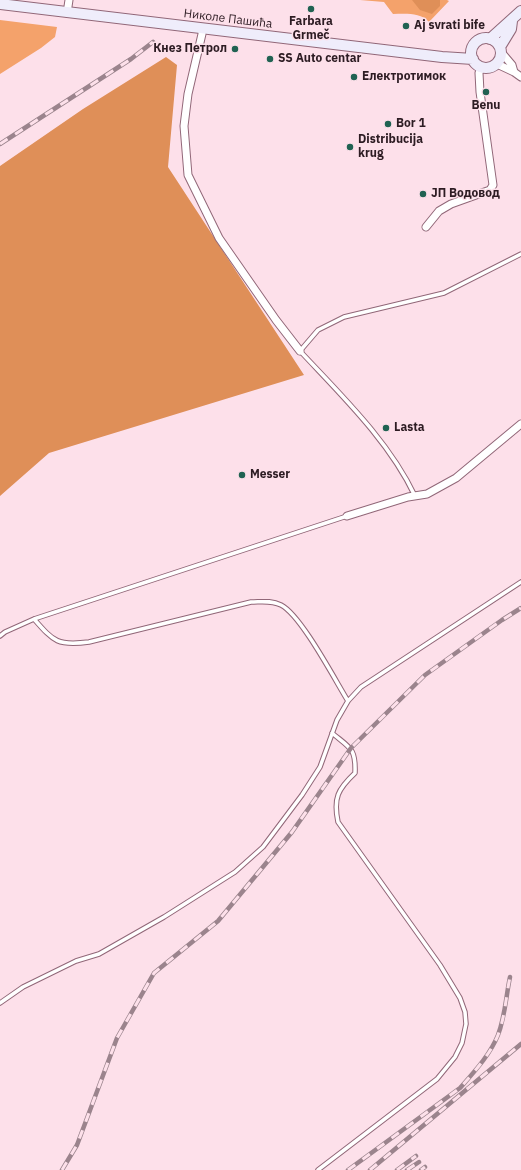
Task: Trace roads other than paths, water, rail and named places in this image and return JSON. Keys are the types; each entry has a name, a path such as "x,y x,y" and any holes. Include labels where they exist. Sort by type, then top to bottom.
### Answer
{"street":[{"path":"67,13 69,0"},
{"name":"Николе Пашића","path":"0,4 453,58 459,53 472,54"},
{"path":"490,39 521,11"},
{"path":"512,20 511,29 501,50 501,56 497,64 489,68 481,67 477,65 472,54 477,42 486,38 490,39 494,41 501,50 512,65 514,72"},
{"path":"202,29 188,94 184,126 188,175 218,238 276,320 300,351"},
{"path":"497,64 521,77"},
{"path":"426,227 439,211 451,204 490,190 493,185 480,92 479,73 481,67"},
{"path":"347,516 415,496 427,494 456,478 521,424"}],"lane":[{"path":"415,496 409,483 387,448 300,351 318,330 344,317 444,293 521,254"},
{"path":"0,636 5,632 34,619 347,516"},
{"path":"0,1003 23,987 76,961 98,954 164,917 235,872 263,847 302,795 320,768 337,720 348,701 361,687 521,582"},
{"path":"34,619 49,636 70,644 89,642 251,602 269,601 282,605 292,613 305,630 348,701"},
{"path":"318,1170 437,1079 455,1057 462,1043 466,1024 465,1012 460,998 440,965 338,822 335,807 336,799 344,783 355,773 356,759 351,748 332,733"}],"railway":[{"path":"0,144 131,59 153,42"},
{"path":"62,1170 77,1145 117,1038 154,973 218,921 292,832 351,748 425,675 521,608"},
{"path":"348,1170 460,1088 476,1069 491,1049 498,1035 504,1014 510,977"},
{"path":"370,1170 521,1044"},
{"path":"397,1170 416,1156"},
{"path":"407,1170 419,1162"},
{"path":"421,1170 425,1167"}],"place":[{"name":"Farbara Grmeč","path":"311,9"},
{"name":"Aj svrati bife","path":"406,26"},
{"name":"Кнез Петрол","path":"235,49"},
{"name":"SS Auto centar","path":"270,59"},
{"name":"Електротимок","path":"354,77"},
{"name":"Benu","path":"486,92"},
{"name":"Bor 1","path":"388,124"},
{"name":"Distribucija krug","path":"350,147"},
{"name":"ЈП Водовод","path":"423,194"},
{"name":"Lasta","path":"386,428"},
{"name":"Messer","path":"242,475"}]}
